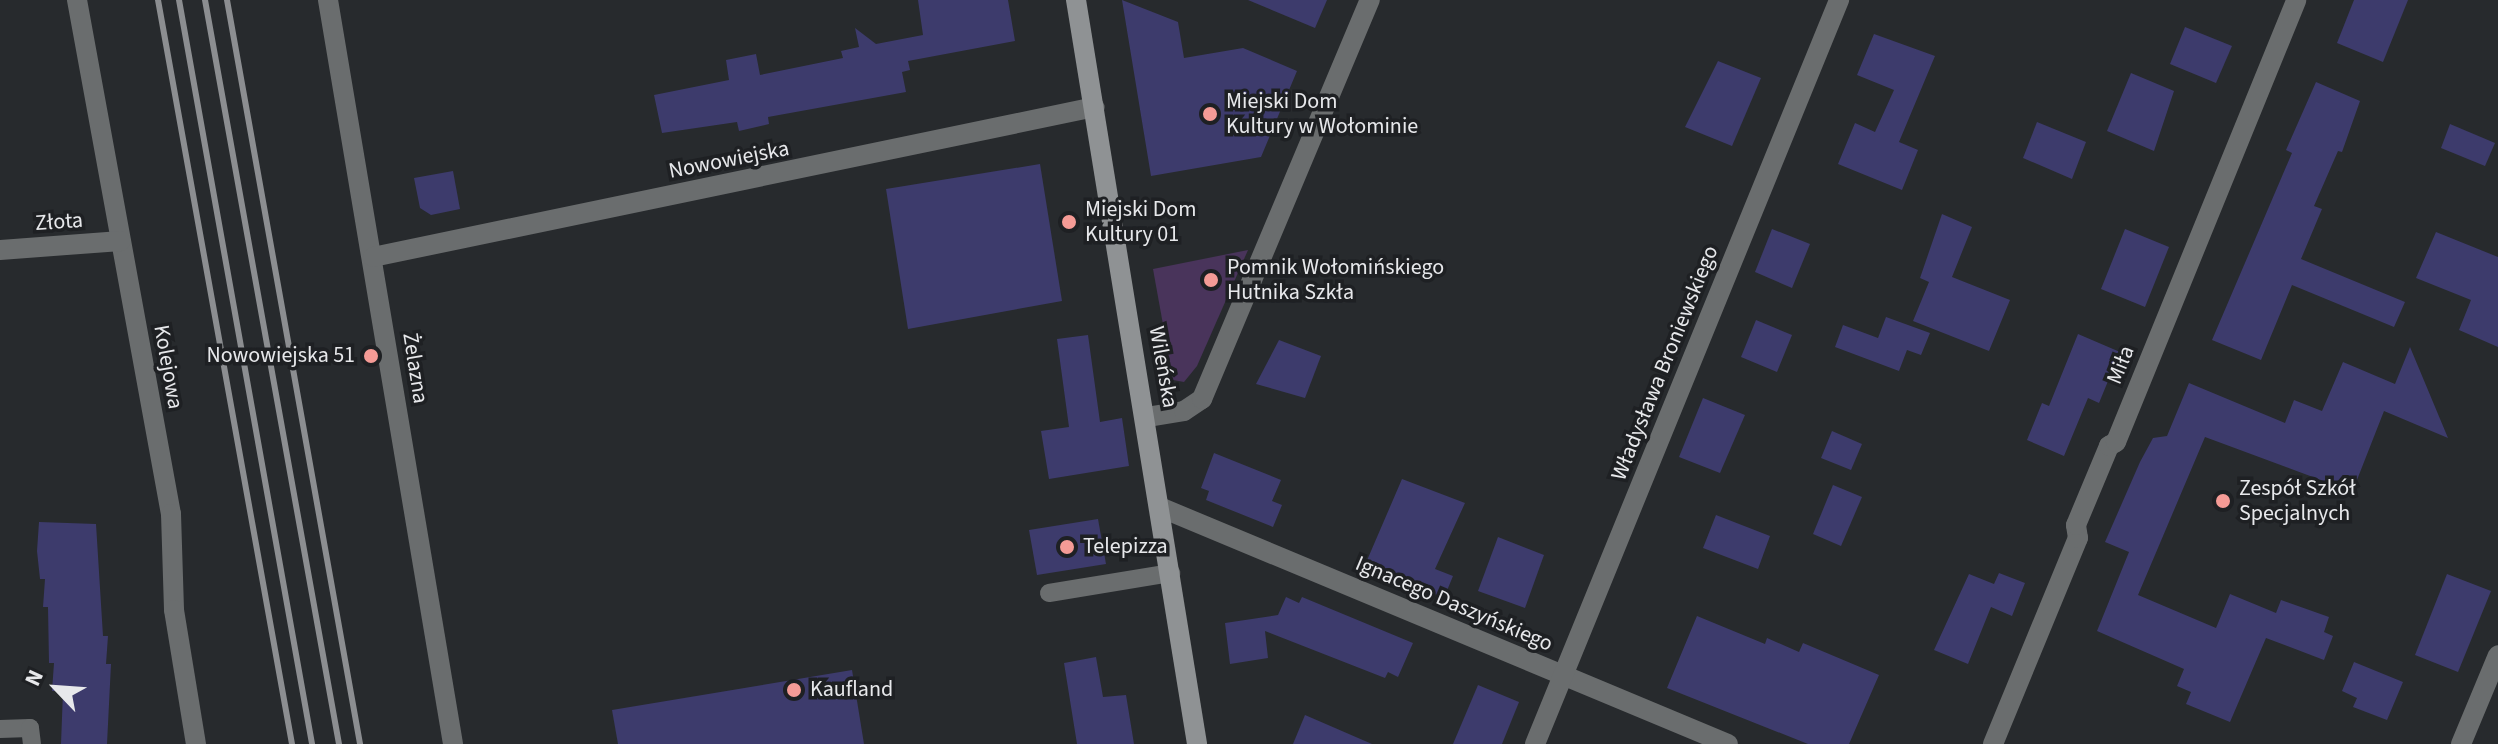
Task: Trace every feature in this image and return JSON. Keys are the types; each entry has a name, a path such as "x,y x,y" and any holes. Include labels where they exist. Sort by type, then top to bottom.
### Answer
{"street":[{"name":"Kolejowa","path":"77,0 171,514 174,610 196,744"},
{"name":"Żelazna","path":"328,0 453,744"},
{"name":"Wileńska","path":"1076,0 1162,508 1197,744"},
{"path":"1147,417 1184,411 1202,399 1370,0"},
{"name":"Władysława Broniewskiego","path":"1535,744 1839,0"},
{"name":"Miła","path":"1993,744 2078,538 2082,511 2109,446 2116,442 2296,0"},
{"name":"Nowowiejska","path":"373,257 1095,107"},
{"name":"Złota","path":"0,250 121,241"},
{"name":"Ignacego Daszyńskiego","path":"1162,508 1728,744"},
{"path":"2461,744 2498,655"}],"lane":[{"path":"1049,593 1171,573"},
{"path":"0,729 30,728 32,744"}],"shaded area":[{"path":"1248,250 1197,366 1184,382 1173,380 1153,269"}],"building":[{"path":"918,0 1008,0 1015,41 908,61 910,70 902,72 906,92 768,117 769,124 739,131 737,122 662,133 654,95 729,80 726,60 756,54 760,75 843,58 841,51 859,47 855,28 876,44 923,35"},
{"name":"Miejski Dom Kultury w Wołominie","path":"1122,0 1178,22 1184,58 1243,48 1297,71 1261,157 1151,176"},
{"path":"1248,0 1327,0 1315,28"},
{"path":"2354,0 2408,0 2383,62 2337,43"},
{"path":"2185,27 2232,46 2216,83 2170,64"},
{"path":"1874,34 1935,56 1899,142 1918,150 1902,190 1838,164 1855,123 1875,132 1894,90 1857,75"},
{"path":"1718,61 1761,78 1732,146 1685,127"},
{"path":"2131,73 2174,91 2154,151 2107,131"},
{"path":"2316,82 2360,101 2342,152 2338,151 2314,206 2322,209 2301,259 2405,302 2394,327 2292,285 2261,360 2212,340 2292,153 2286,150"},
{"path":"2037,122 2086,142 2072,179 2023,158"},
{"path":"2450,124 2495,143 2485,166 2441,148"},
{"path":"1040,164 1062,301 908,329 886,189"},
{"path":"453,171 460,209 431,215 420,208 414,178"},
{"path":"1942,214 1972,227 1952,277 2010,300 1989,351 1913,321 1929,282 1920,278"},
{"path":"1772,229 1810,244 1792,288 1755,272"},
{"path":"2125,229 2169,247 2145,307 2101,289"},
{"path":"2436,232 2498,257 2498,347 2459,330 2471,300 2416,278"},
{"path":"1886,317 1930,333 1921,355 1907,350 1899,371 1835,347 1843,325 1878,338"},
{"path":"1756,320 1792,335 1777,372 1741,357"},
{"path":"2078,334 2120,352 2099,403 2088,398 2064,456 2027,440 2042,403 2049,406"},
{"path":"1088,335 1100,422 1122,418 1129,466 1049,479 1041,431 1069,427 1057,339"},
{"path":"1279,340 1321,356 1305,398 1256,384"},
{"path":"2410,347 2448,438 2384,411 2355,485 2347,482 2345,489 2205,437 2138,595 2216,628 2230,594 2276,613 2281,600 2329,617 2324,632 2333,636 2324,660 2266,638 2230,722 2186,704 2191,692 2177,686 2184,669 2097,631 2129,552 2105,542 2140,462 2153,438 2167,436 2189,383 2285,423 2294,400 2322,411 2343,362 2395,384"},
{"path":"1703,398 1745,415 1720,473 1679,457"},
{"path":"1832,431 1862,444 1851,470 1821,458"},
{"path":"1214,453 1281,480 1272,501 1282,505 1273,527 1206,500 1209,491 1201,488"},
{"path":"1402,479 1465,503 1435,569 1453,576 1444,598 1365,565"},
{"path":"1833,485 1862,497 1841,546 1813,534"},
{"path":"1716,515 1770,536 1758,569 1703,548"},
{"name":"Telepizza","path":"1098,519 1106,564 1037,575 1029,530"},
{"path":"39,522 96,524 103,636 108,636 106,664 111,664 107,744 61,744 63,691 52,691 54,663 49,663 48,607 43,607 45,579 40,579 37,551"},
{"path":"1498,537 1544,555 1525,608 1478,591"},
{"path":"1999,573 2025,583 2012,616 1991,607 1968,664 1934,650 1969,574 1994,584"},
{"path":"2447,574 2491,591 2458,672 2415,655"},
{"path":"1286,597 1299,603 1302,597 1413,643 1398,677 1388,672 1385,678 1265,631 1268,658 1230,664 1225,623 1278,615"},
{"path":"1697,616 1765,644 1767,638 1799,652 1803,643 1879,675 1849,744 1808,744 1667,688"},
{"path":"1096,657 1103,697 1126,695 1134,744 1077,744 1064,663"},
{"path":"2354,662 2403,682 2387,720 2353,707 2357,698 2342,691"},
{"name":"Kaufland","path":"852,670 864,744 618,744 612,710"},
{"path":"1478,685 1519,702 1502,744 1453,744"},
{"path":"1305,715 1372,744 1293,744"}],"railway":[{"path":"158,0 292,744"},
{"path":"179,0 312,744"},
{"path":"205,0 339,744"},
{"path":"227,0 360,744"}],"place":[{"name":"Miejski Dom Kultury w Wołominie","path":"1210,114"},
{"name":"Miejski Dom Kultury 01","path":"1069,222"},
{"name":"Pomnik Wołomińskiego Hutnika Szkła","path":"1211,280"},
{"name":"Nowowiejska 51","path":"371,356"},
{"name":"Zespół Szkół Specjalnych","path":"2223,501"},
{"name":"Telepizza","path":"1067,547"},
{"name":"Kaufland","path":"794,690"}]}
